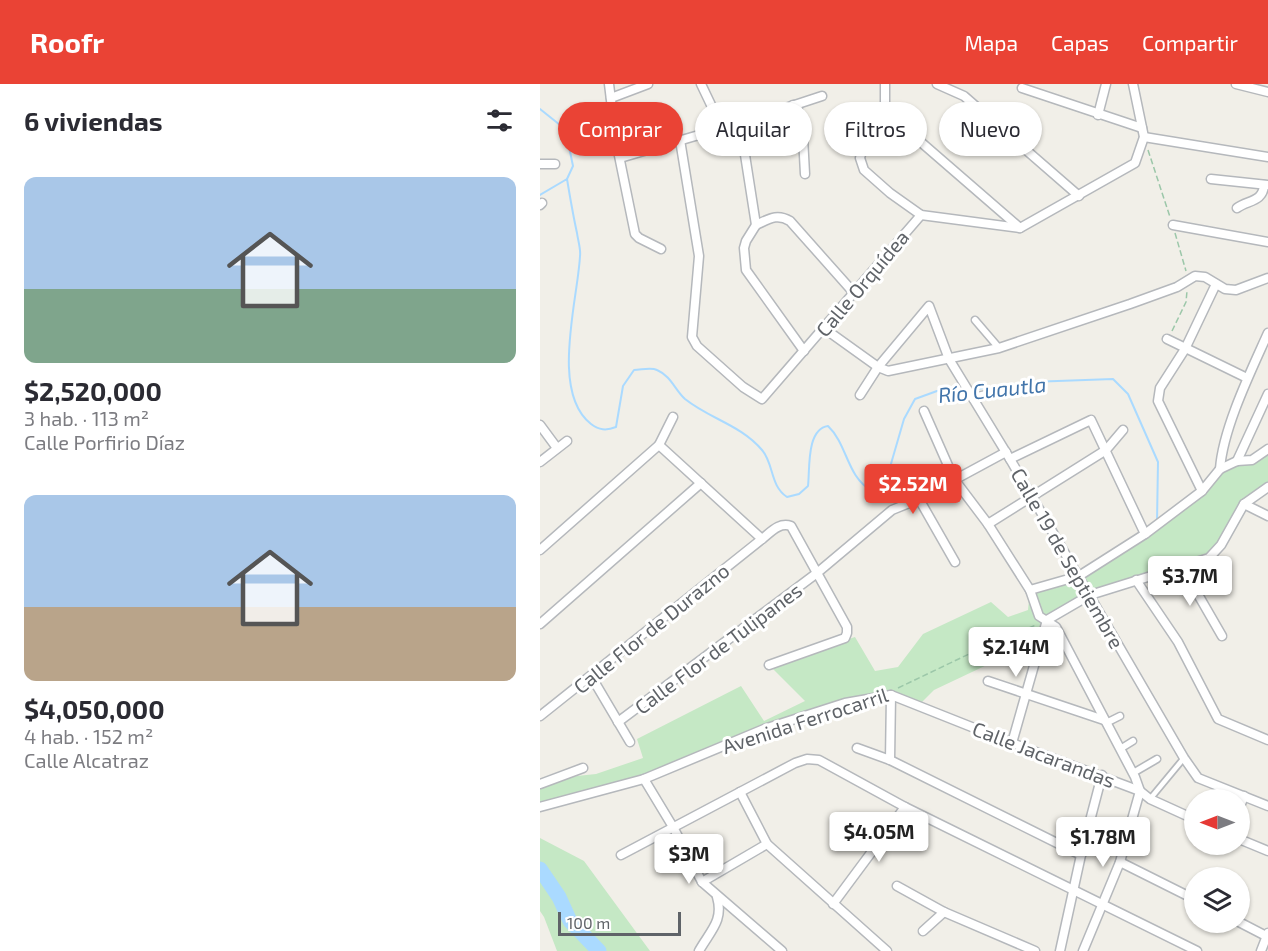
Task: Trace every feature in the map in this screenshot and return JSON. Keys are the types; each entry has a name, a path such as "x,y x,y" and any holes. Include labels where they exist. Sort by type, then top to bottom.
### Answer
{"street":[{"path":"609,84 620,159 635,234 661,249"},
{"path":"611,98 648,84"},
{"path":"701,84 710,102"},
{"path":"885,84 885,102"},
{"path":"937,84 964,96 1079,196"},
{"path":"1098,115 1106,84"},
{"path":"861,156 864,170 890,193 921,215 1020,228 1135,163 1143,132 1133,84"},
{"path":"1236,84 1268,92"},
{"path":"1022,88 1143,132 1268,157"},
{"path":"802,102 822,96"},
{"path":"927,147 1020,228"},
{"path":"620,159 629,156"},
{"name":"Calle Orquídea","path":"683,156 699,256 692,337 697,346 743,387 762,399 825,329 921,215"},
{"path":"745,156 756,225"},
{"path":"804,156 805,174"},
{"path":"540,164 555,164"},
{"path":"1211,179 1266,185 1260,196 1237,208"},
{"path":"804,351 746,270 744,248 756,225 776,216 782,216 790,221 854,293"},
{"path":"1173,225 1268,242"},
{"path":"825,329 878,367 888,371 999,348 1177,287 1188,278 1195,276 1204,277 1225,289 1236,290 1268,278"},
{"path":"1202,491 1158,400 1160,388 1185,349 1216,284"},
{"name":"Calle 19 de Septiembre","path":"878,367 929,306 949,359 1008,455 1184,758 1198,778 1227,789"},
{"path":"975,320 999,348"},
{"path":"1220,469 1221,452 1247,378 1268,333"},
{"path":"1167,339 1247,378"},
{"path":"860,395 878,367"},
{"path":"973,398 995,393"},
{"path":"1237,461 1268,394"},
{"path":"924,411 954,479 988,524 1030,590 1039,616 1056,627 1140,790 1120,862 1083,951"},
{"path":"540,550 659,445 673,417"},
{"name":"Calle Flor de Tulipanes","path":"618,722 817,573 892,510 919,499 954,479 1091,420 1106,450"},
{"path":"540,425 557,448"},
{"path":"988,524 1033,498 1106,450 1123,430"},
{"path":"540,462 567,441"},
{"path":"659,445 762,539"},
{"path":"1030,590 1079,576 1145,534 1202,491 1220,469 1237,461 1252,460 1268,449"},
{"path":"1106,450 1145,534"},
{"path":"540,624 701,483"},
{"path":"1012,743 1047,620 1090,595 1209,558 1221,545 1244,504 1268,487"},
{"path":"919,499 955,562"},
{"path":"1244,504 1268,516"},
{"name":"Calle Flor de Durazno","path":"540,717 781,525 791,526 817,573"},
{"path":"1181,565 1222,636"},
{"path":"769,665 845,638 847,627 817,573"},
{"path":"1136,580 1178,642 1218,719 1268,740"},
{"path":"591,676 630,742"},
{"path":"988,681 1105,722 1120,716"},
{"path":"890,760 891,695"},
{"name":"Calle Jacarandas","path":"891,695 1140,790 1150,799 1184,814"},
{"name":"Avenida Ferrocarril","path":"540,807 644,779 764,729 845,703 891,695"},
{"path":"1120,749 1133,741"},
{"path":"857,748 890,760 1081,855"},
{"path":"621,855 795,763 807,759 819,760 905,807 1197,951"},
{"path":"1133,773 1157,759"},
{"path":"540,784 583,768"},
{"path":"1060,951 1081,855 1102,775"},
{"path":"644,779 702,882 782,951"},
{"path":"740,792 767,844 887,951"},
{"name":"Calle 19 de Septiembre","path":"1250,798 1268,806"},
{"path":"833,904 905,807"},
{"path":"1250,843 1268,850"},
{"path":"702,882 767,844"},
{"path":"1120,862 1184,894"},
{"path":"897,886 944,912 1035,951"},
{"path":"699,951 719,919 720,909 717,896"},
{"path":"923,931 944,912"},
{"path":"1250,927 1268,935 1261,951"}],"lane":[{"path":"1150,799 1184,758"}],"path":[{"path":"1143,132 1188,278 1186,302 1167,339"},
{"name":"Avenida Ferrocarril","path":"891,695 900,687 972,652 1047,620"}],"green space":[{"path":"1268,449 1268,487 1244,504 1209,558 1090,595 1047,620 1042,639 934,690 918,706 891,695 867,698 741,738 644,779 540,811 540,786 577,776 596,774 643,758 637,739 741,686 764,721 805,701 769,665 855,637 875,671 898,667 923,634 991,602 1008,617 1028,610 1030,590 1079,576 1202,491 1220,469"},
{"path":"540,838 584,861 650,951 557,951 540,911"}],"waterway":[{"path":"540,109 560,125 568,142 573,166 567,179"},
{"name":"Río Cuautla","path":"540,195 567,179 580,253 569,344 569,368 572,390 579,409 597,428 616,427 623,386 634,370 655,369 666,376 685,399 754,441 766,456 778,487 787,497 799,494 808,486 810,451 816,434 828,426 840,442 857,477 872,491 886,481 904,419 915,399 937,391 963,388"},
{"name":"Río Cuautla","path":"969,388 1030,382 1113,379 1128,394 1158,462 1157,522"},
{"path":"540,869 559,897 570,921 599,951"}]}
